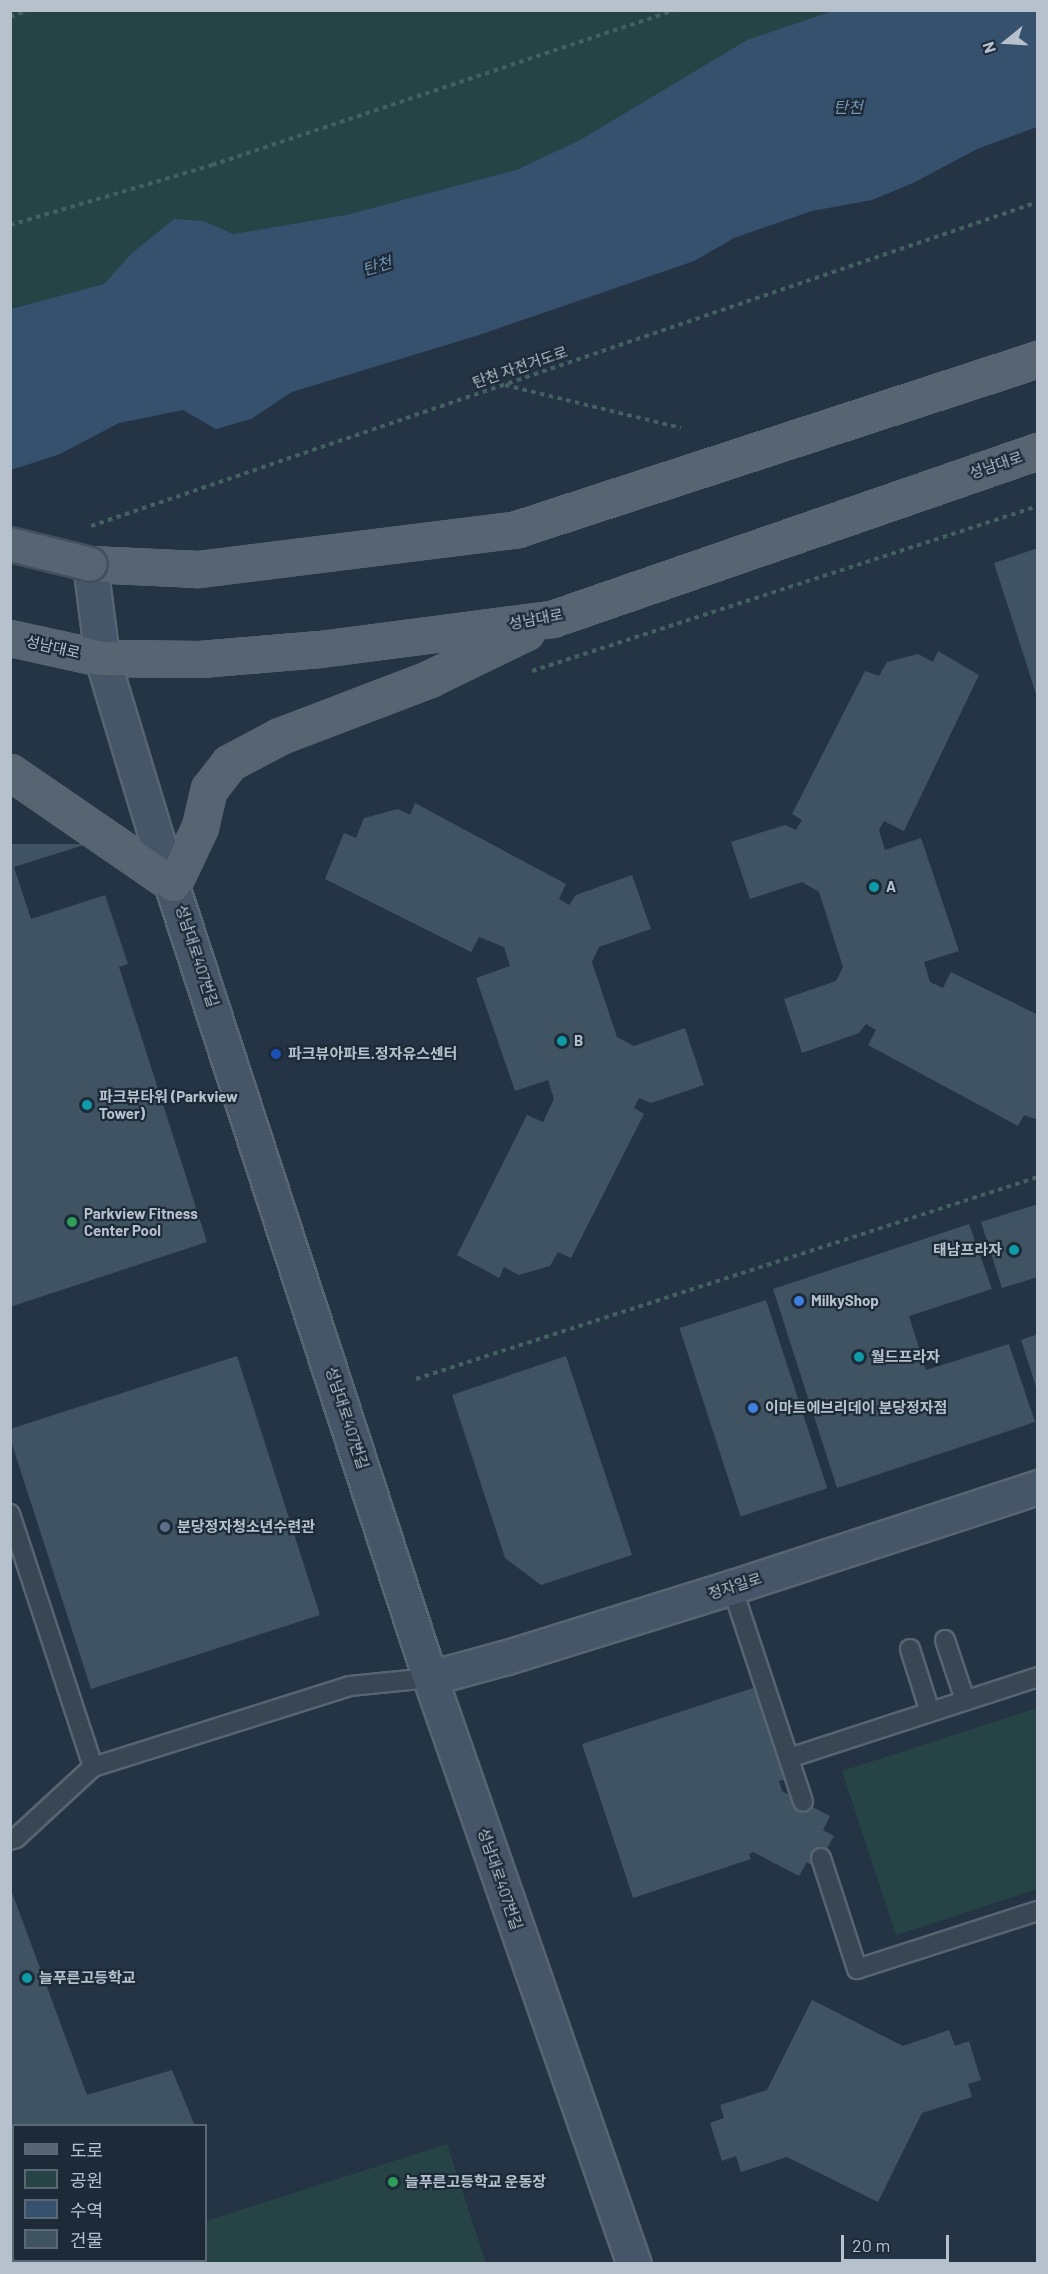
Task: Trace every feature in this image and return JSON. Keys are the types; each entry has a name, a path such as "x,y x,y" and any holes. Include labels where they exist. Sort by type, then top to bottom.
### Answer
{"main road":[{"path":"10,544 90,564 198,569 517,529 1038,358"},
{"name":"성남대로","path":"10,638 102,658 200,659 320,649 552,619 1038,451"},
{"path":"10,772 173,884 200,827 209,789 229,763 280,736 429,679 552,619"}],"street":[{"name":"성남대로407번길","path":"90,564 102,658 157,840 430,1678 634,2264"},
{"name":"정자일로","path":"430,1678 507,1657 1037,1491"}],"lane":[{"path":"10,1514 93,1767"},
{"path":"732,1587 803,1802"},
{"path":"945,1640 965,1700"},
{"path":"910,1649 930,1712"},
{"path":"789,1758 1038,1677"},
{"path":"10,1840 16,1838 93,1767 350,1686 430,1678"},
{"path":"821,1858 857,1969 1038,1911"}],"path":[{"path":"10,17 29,10"},
{"path":"10,225 223,161 675,10"},
{"name":"탄천 자전거도로","path":"89,527 1038,202"},
{"path":"504,385 681,428"},
{"path":"531,671 1038,506"},
{"path":"416,1379 1038,1177"}],"green space":[{"path":"11,11 836,11 747,40 580,140 516,170 346,215 233,234 204,221 131,254 104,284 11,309"},
{"path":"1037,1708 1037,1889 896,1935 842,1771"},
{"name":"늘푸른고등학교 운동장","path":"447,2144 486,2263 72,2263 207,2262 207,2221"}],"water":[{"name":"탄천","path":"836,10 1037,11 1037,127 977,149 913,183 872,200 812,211 734,238 694,261 479,335 292,392 251,419 216,429 183,410 119,423 60,454 11,470 11,309 104,284 131,254 174,219 204,221 233,234 346,215 516,170 580,140 747,40"}],"building":[{"path":"1038,548 1038,697 1037,697 994,563"},
{"name":"A","path":"938,651 979,675 904,831 884,821 879,830 885,850 921,838 959,951 924,962 930,982 943,988 951,972 1038,1015 1038,1120 1024,1115 1018,1126 868,1045 876,1030 866,1024 859,1033 802,1053 784,999 836,981 843,967 819,892 802,882 750,899 731,842 785,825 796,830 802,820 792,814 865,671 879,676 887,662 918,654 933,662"},
{"name":"B","path":"415,803 566,884 559,899 569,905 576,895 632,875 651,929 599,947 592,962 617,1037 634,1046 685,1028 704,1085 651,1103 639,1098 634,1108 644,1114 571,1258 558,1252 550,1266 519,1275 504,1267 499,1278 457,1255 527,1115 543,1122 554,1099 548,1080 515,1091 476,978 510,966 504,947 479,937 471,952 325,879 344,833 356,838 364,818 398,809 410,815"},
{"name":"파크뷰타워 (Parkview Tower)","path":"10,844 87,844 14,867 31,919 105,895 128,964 119,967 207,1242 10,1307"},
{"name":"태남프라자","path":"1038,1204 1038,1277 1002,1288 981,1222"},
{"name":"월드프라자","path":"969,1224 992,1289 909,1316 926,1370 1009,1344 1035,1422 837,1488 773,1289"},
{"name":"이마트에브리데이 분당정자점","path":"766,1300 827,1488 741,1516 679,1328"},
{"path":"1038,1334 1038,1390 1037,1390 1021,1340"},
{"name":"분당정자청소년수련관","path":"237,1356 320,1615 91,1689 10,1438 10,1429"},
{"path":"566,1356 632,1555 541,1585 505,1558 452,1395"},
{"path":"756,1687 787,1779 779,1781 782,1791 830,1816 823,1830 834,1836 816,1868 807,1862 799,1876 753,1852 749,1854 751,1859 633,1898 582,1744"},
{"name":"늘푸른고등학교","path":"10,1887 87,2095 172,2070 194,2124 12,2124 12,2190 10,2190"},
{"path":"812,2000 903,2046 949,2030 955,2046 969,2041 981,2080 968,2084 972,2097 922,2113 878,2202 787,2157 741,2172 736,2156 722,2161 710,2123 724,2118 720,2105 767,2090"}],"place":[{"name":"A","path":"874,887"},
{"name":"B","path":"562,1041"},
{"name":"파크뷰아파트.정자유스센터","path":"276,1054"},
{"name":"파크뷰타워 (Parkview Tower)","path":"87,1105"},
{"name":"Parkview Fitness Center Pool","path":"72,1222"},
{"name":"태남프라자","path":"1014,1250"},
{"name":"MilkyShop","path":"799,1301"},
{"name":"월드프라자","path":"859,1357"},
{"name":"이마트에브리데이 분당정자점","path":"753,1408"},
{"name":"분당정자청소년수련관","path":"165,1527"},
{"name":"늘푸른고등학교","path":"27,1978"},
{"name":"늘푸른고등학교 운동장","path":"393,2182"}]}
